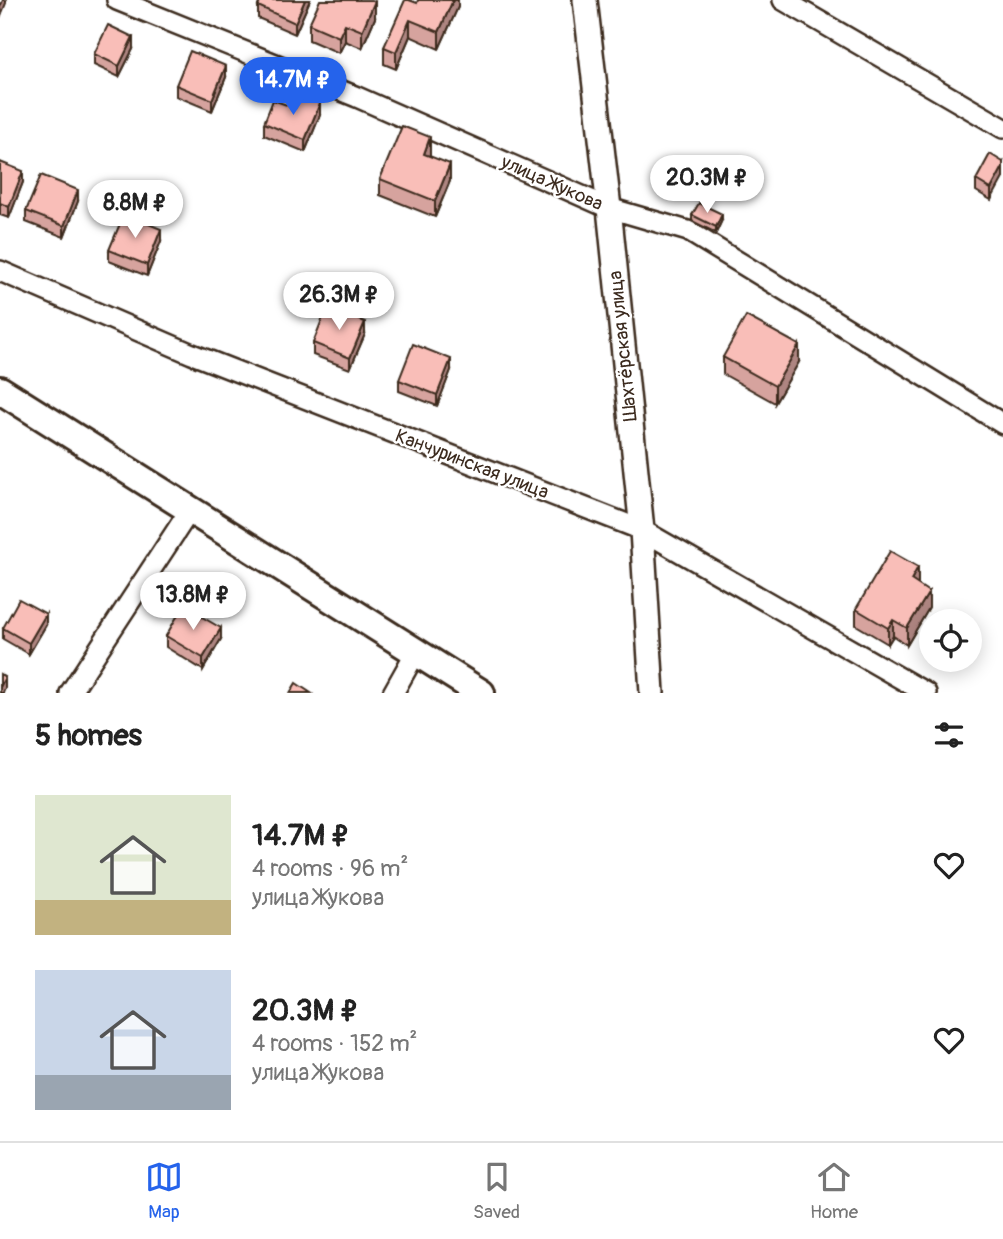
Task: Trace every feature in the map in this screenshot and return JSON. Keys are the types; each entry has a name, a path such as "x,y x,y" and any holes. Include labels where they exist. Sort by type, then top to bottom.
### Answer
{"main road":[{"path":"0,390 481,693"}],"street":[{"name":"улица Жукова","path":"117,0 357,97 609,208 688,231 1003,425"},
{"name":"Шахтёрская улица","path":"585,0 642,530 652,693"},
{"path":"783,0 1003,128"},
{"name":"Канчуринская улица","path":"0,271 192,354 642,530 926,693"},
{"path":"70,693 190,510"},
{"path":"393,693 416,652"}],"building":[{"path":"261,0 305,0 295,23 258,6"},
{"path":"320,0 375,1 362,31 345,24 339,37 309,24"},
{"path":"405,0 417,3 418,0 453,0 439,32 410,20 396,52 384,47"},
{"path":"108,25 133,37 119,66 94,54"},
{"path":"190,51 226,66 212,100 176,85"},
{"path":"300,96 320,103 305,140 264,123 273,100 295,108"},
{"path":"402,126 430,137 424,154 450,164 435,201 380,179"},
{"path":"990,154 1003,162 991,189 976,180"},
{"path":"0,162 23,171 9,207 0,203"},
{"path":"41,175 78,190 64,226 26,211"},
{"path":"699,203 722,214 716,227 692,215"},
{"path":"124,214 161,229 147,265 109,250"},
{"path":"327,307 365,322 350,358 313,343"},
{"path":"746,316 799,345 775,386 723,357"},
{"path":"413,344 451,359 437,395 399,380"},
{"path":"890,551 918,567 911,580 929,592 907,628 893,620 888,628 856,609"},
{"path":"19,599 46,614 29,643 3,628"},
{"path":"183,606 221,628 203,658 166,636"},
{"path":"0,674 5,677 0,687"},
{"path":"296,683 311,693 290,693"}]}
